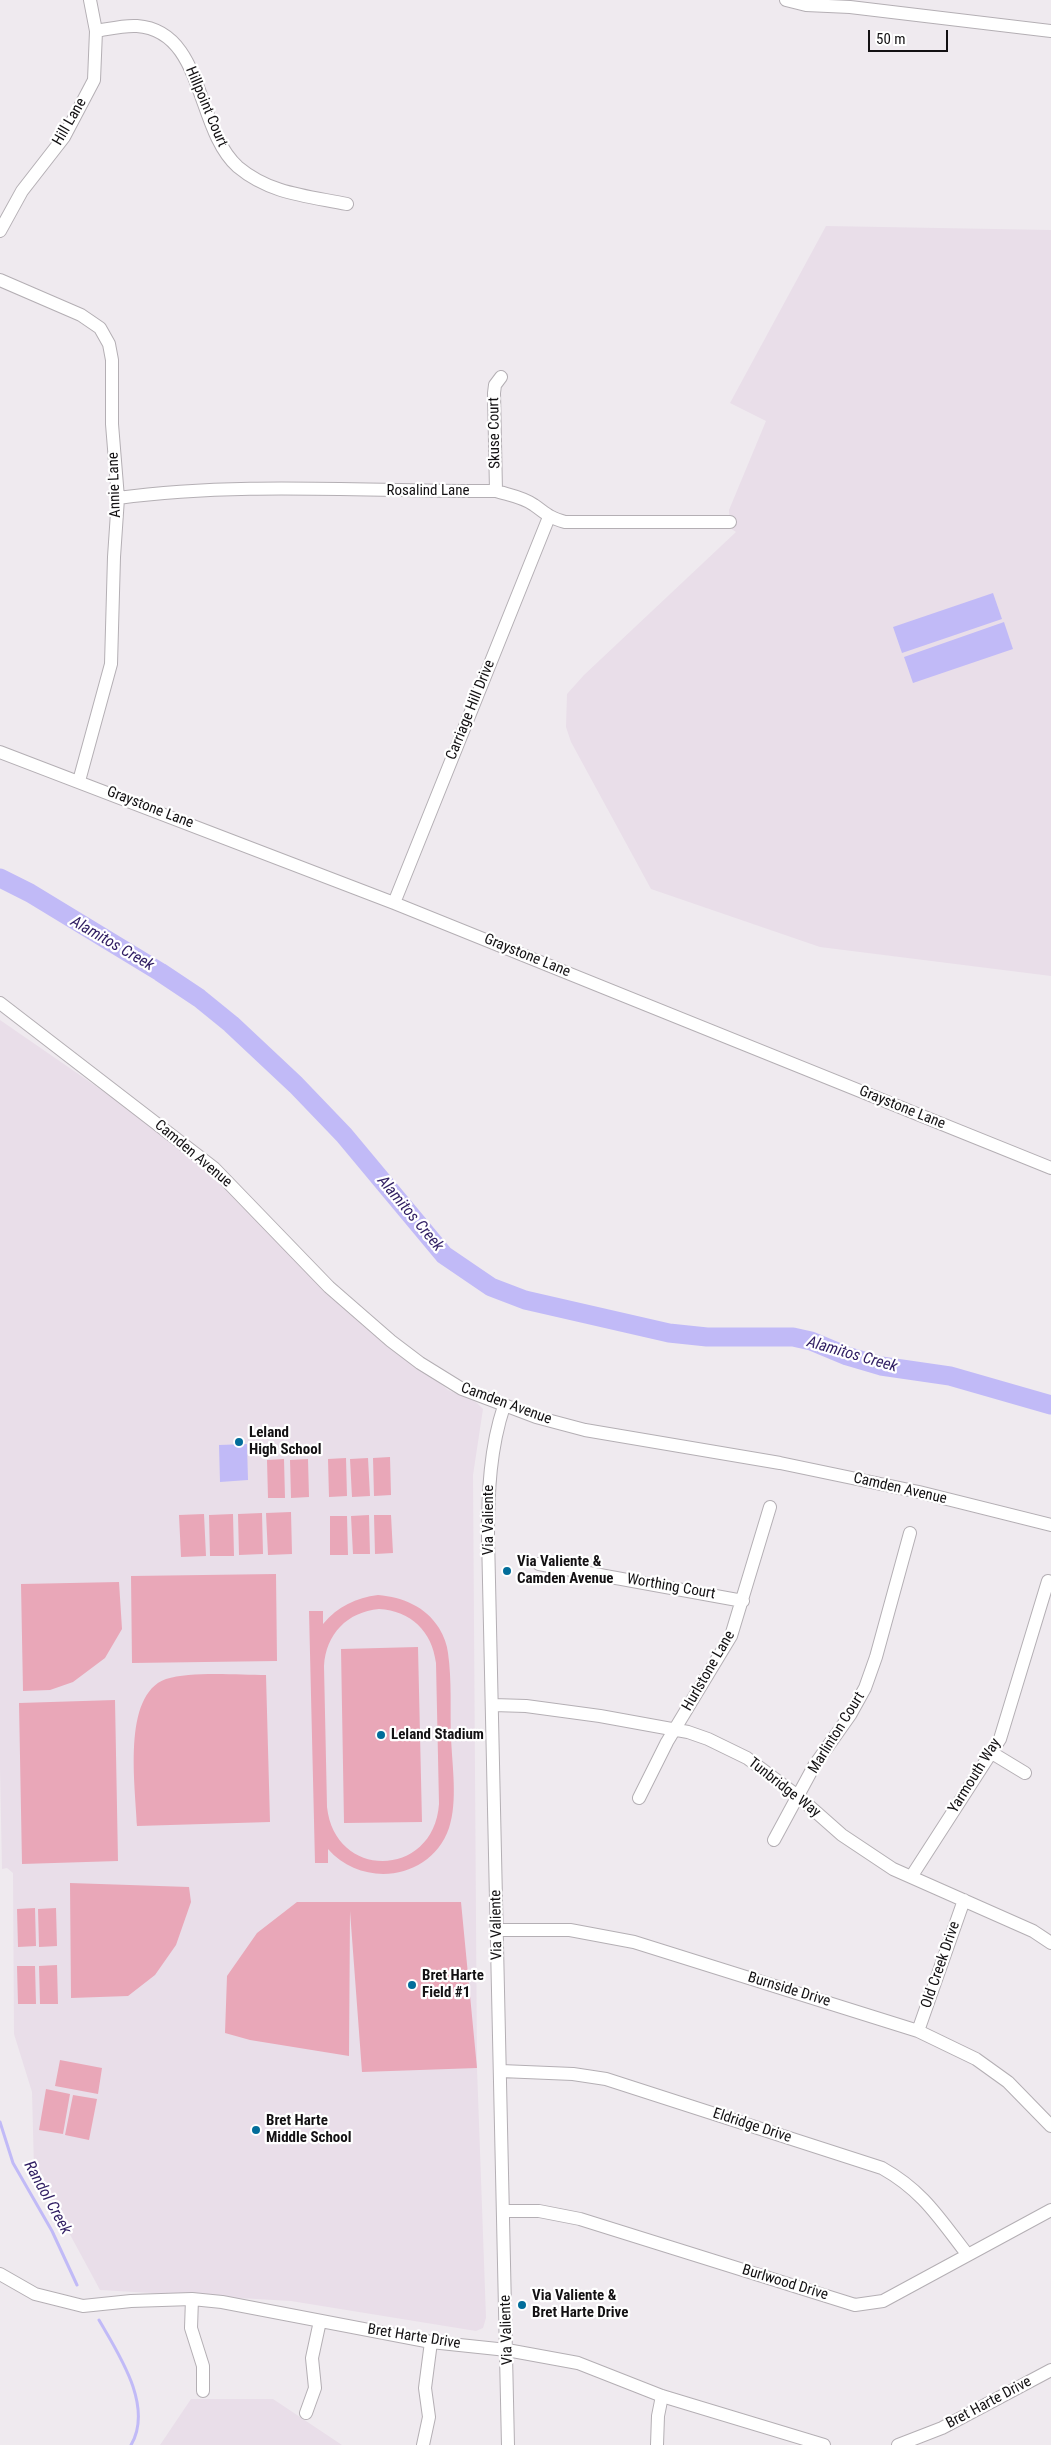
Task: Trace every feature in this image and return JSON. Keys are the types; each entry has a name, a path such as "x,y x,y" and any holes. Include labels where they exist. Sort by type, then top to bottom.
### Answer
{"street":[{"name":"Hill Lane","path":"0,231 22,191 64,137 94,80 96,31 90,0"},
{"path":"786,0 806,5 841,6 1051,31"},
{"name":"Hillpoint Court","path":"96,31 136,26 153,29 172,38 185,58 217,138 238,167 286,194 348,204"},
{"name":"Annie Lane","path":"0,280 81,315 100,328 108,344 112,360 112,424 118,498 114,557 111,664 79,781"},
{"name":"Skuse Court","path":"496,491 494,393 495,385 501,377"},
{"name":"Rosalind Lane","path":"118,498 216,490 496,491 534,504 549,517 565,522 730,522"},
{"name":"Carriage Hill Drive","path":"394,903 549,517"},
{"name":"Graystone Lane","path":"0,752 394,903 1051,1168"},
{"name":"Camden Avenue","path":"0,1003 214,1168 329,1287 391,1341 449,1382 476,1396 536,1417 585,1430 780,1463 919,1492 1051,1525"},
{"name":"Via Valiente","path":"504,1406 495,1439 488,1501 508,2445"},
{"name":"Hurlstone Lane","path":"639,1798 674,1730 731,1636 770,1507"},
{"name":"Marlinton Court","path":"774,1840 799,1797 814,1766 850,1714 865,1688 876,1657 910,1533"},
{"name":"Worthing Court","path":"539,1564 743,1601"},
{"name":"Yarmouth Way","path":"911,1877 1000,1739 1048,1581"},
{"name":"Tunbridge Way","path":"492,1705 526,1706 600,1716 688,1732 708,1739 747,1758 799,1797 842,1835 870,1855 911,1877 1033,1931 1051,1943"},
{"path":"992,1753 1025,1773"},
{"name":"Old Creek Drive","path":"918,2031 964,1900"},
{"name":"Burnside Drive","path":"498,1930 570,1930 634,1942 918,2031 976,2059 1008,2082 1051,2126"},
{"name":"Eldridge Drive","path":"501,2071 573,2074 606,2079 882,2168 903,2180 920,2194 967,2254"},
{"name":"Burlwood Drive","path":"504,2211 539,2211 580,2219 855,2305 883,2301 1051,2210"},
{"name":"Bret Harte Drive","path":"0,2274 35,2294 83,2306 131,2301 192,2299 222,2302 431,2342 507,2350 578,2364 662,2396 824,2445"},
{"path":"192,2299 191,2328 203,2366 203,2391"},
{"path":"306,2413 315,2388 312,2358 320,2321"},
{"path":"422,2445 428,2417 425,2388 431,2342"},
{"name":"Bret Harte Drive","path":"898,2445 942,2428 1051,2370"},
{"path":"657,2445 658,2416 662,2396"}],"shaded area":[{"path":"826,226 1051,230 1051,976 820,947 651,889 571,742 566,727 567,694 584,675 736,532 730,528 729,510 766,421 730,403"},
{"path":"993,593 1002,619 902,653 893,627"},
{"path":"1004,622 1013,649 913,683 904,657"},
{"name":"Leland High School","path":"0,1020 190,1151 418,1365 448,1390 476,1402 483,1409 473,1475 477,2068 486,2318 483,2328 476,2331 291,2301 100,2290 34,2168 32,2092 14,2034 13,1873 7,1868 2,1869 0,1768"},
{"path":"247,1444 248,1480 220,1482 219,1445"},
{"path":"390,1457 391,1495 374,1496 373,1458"},
{"path":"346,1458 347,1496 329,1497 328,1459"},
{"path":"368,1458 370,1496 352,1497 350,1459"},
{"path":"284,1459 285,1498 268,1498 267,1460"},
{"path":"308,1459 309,1497 291,1498 290,1460"},
{"path":"291,1512 292,1554 268,1555 266,1513"},
{"path":"262,1513 263,1554 239,1555 238,1514"},
{"path":"204,1514 206,1556 181,1557 179,1515"},
{"path":"233,1514 234,1556 210,1556 209,1515"},
{"path":"369,1515 370,1554 353,1554 351,1516"},
{"path":"374,1515 391,1515 393,1553 375,1554"},
{"path":"330,1516 347,1516 348,1555 330,1555"},
{"path":"276,1574 277,1661 132,1663 131,1576"},
{"path":"119,1582 122,1629 105,1658 73,1682 50,1690 23,1691 21,1584"},
{"path":"378,1595 396,1598 421,1609 428,1614 439,1628 448,1650 454,1795 452,1817 449,1828 440,1845 427,1859 412,1868 395,1873 377,1874 359,1870 343,1862 328,1849 328,1863 315,1863 309,1611 323,1611 323,1624 341,1608 370,1596","holes":["379,1609 401,1614 418,1625 425,1632 434,1652 436,1663 439,1804 433,1828 421,1846 403,1857 384,1861 365,1858 347,1848 334,1831 327,1807 324,1666 329,1644 340,1627 348,1620 368,1611"]},
{"name":"Leland Stadium","path":"418,1647 422,1822 344,1823 341,1649"},
{"path":"188,1675 266,1675 270,1822 137,1826 134,1744 142,1703 152,1688 166,1679"},
{"path":"115,1700 118,1861 22,1864 19,1703"},
{"path":"70,1883 189,1887 191,1902 176,1945 155,1975 128,1996 71,1998"},
{"path":"297,1902 461,1902 477,2068 362,2072 350,1911 349,2056 250,2040 225,2033 227,1976 257,1933"},
{"path":"35,1908 36,1946 18,1947 17,1909"},
{"path":"56,1908 57,1946 39,1947 38,1909"},
{"path":"57,1965 58,2004 40,2004 39,1966"},
{"path":"17,1966 35,1966 36,2004 18,2004"},
{"path":"60,2060 102,2068 98,2094 55,2086"},
{"path":"46,2089 70,2094 63,2134 39,2130"},
{"path":"73,2095 97,2099 89,2140 65,2135"},
{"path":"191,2399 273,2399 342,2445 160,2445"}],"waterway":[{"name":"Alamitos Creek","path":"0,878 30,893 160,972 199,998 231,1024 296,1085 344,1135 444,1255 491,1287 525,1300 669,1333 707,1337 793,1337 811,1341 847,1356 881,1366 950,1376 1051,1405"},
{"name":"Randol Creek","path":"0,2122 13,2163 52,2231 77,2285"},
{"name":"Randol Creek","path":"99,2320 124,2364 136,2397 137,2430 131,2445"}],"place":[{"name":"Leland High School","path":"239,1442"},
{"name":"Via Valiente & Camden Avenue","path":"507,1571"},
{"name":"Leland Stadium","path":"381,1735"},
{"name":"Bret Harte Field #1","path":"412,1985"},
{"name":"Bret Harte Middle School","path":"256,2130"},
{"name":"Via Valiente & Bret Harte Drive","path":"522,2305"}]}
